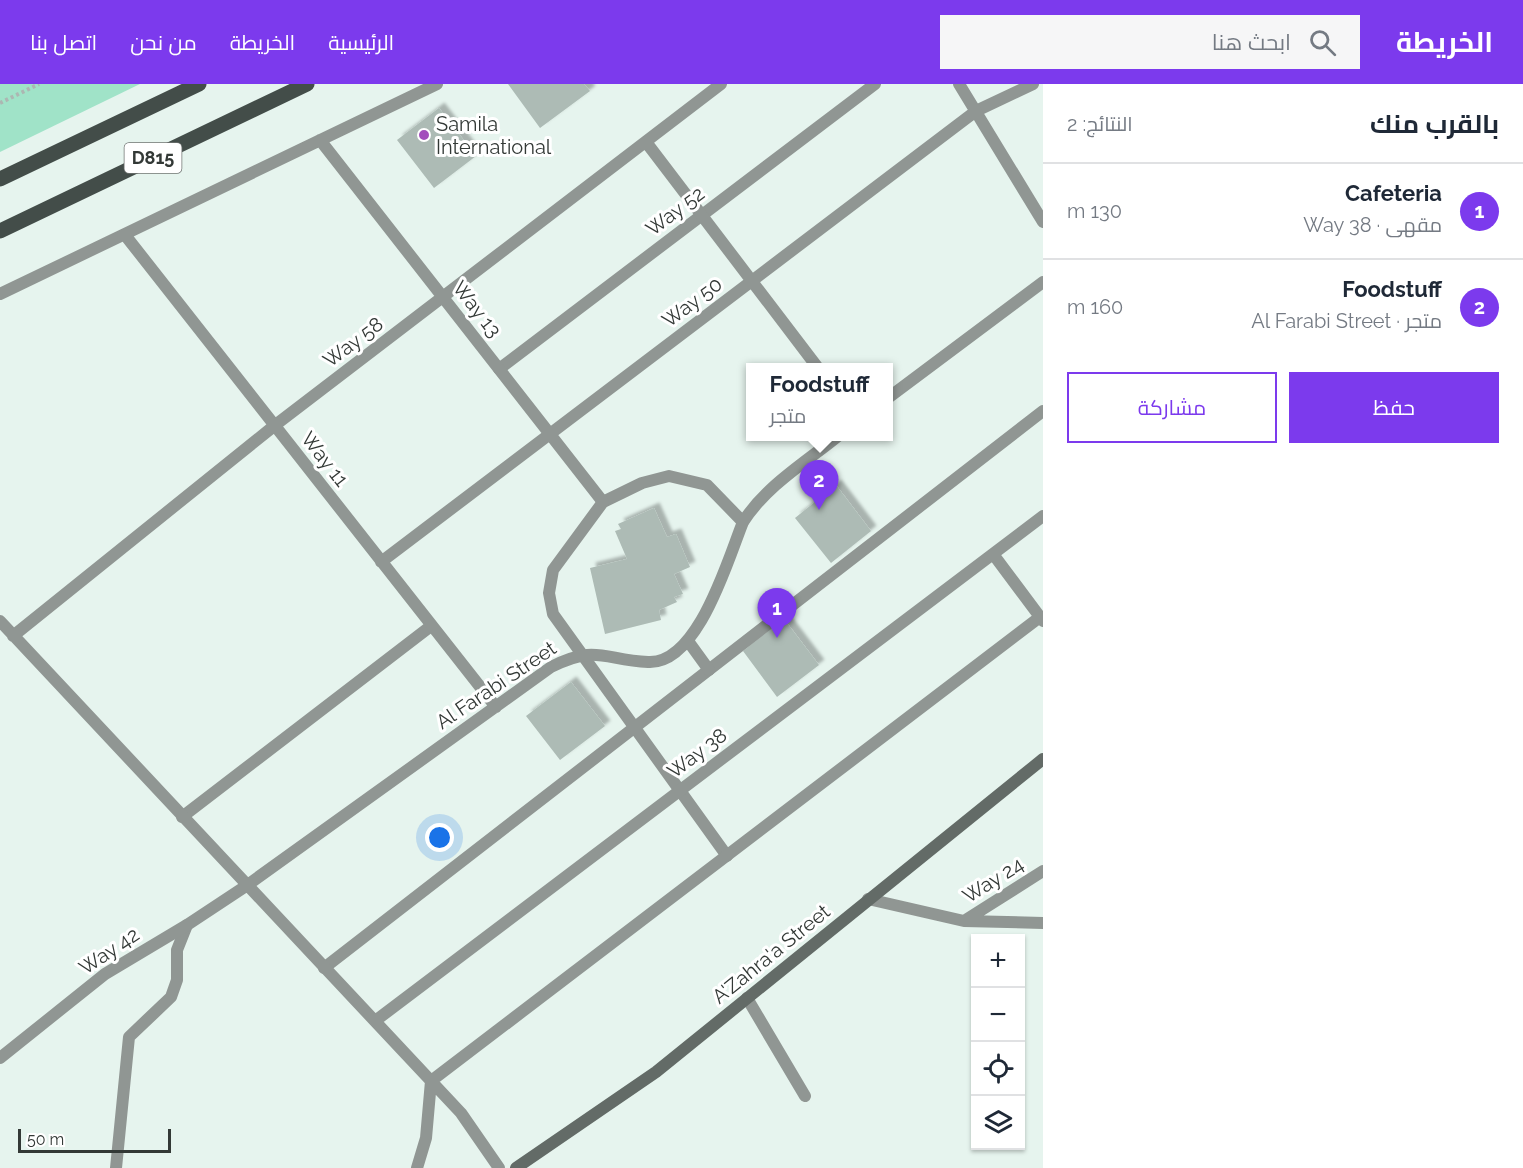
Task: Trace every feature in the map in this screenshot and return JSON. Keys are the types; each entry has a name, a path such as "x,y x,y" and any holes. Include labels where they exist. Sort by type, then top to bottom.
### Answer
{"main road":[{"name":"D815","path":"0,179 199,84"},
{"name":"D815","path":"0,231 307,84"}],"street":[{"path":"0,294 437,84"},
{"name":"Way 58","path":"13,636 274,426 721,84"},
{"name":"Way 52","path":"499,369 875,84"},
{"path":"959,84 1043,222"},
{"name":"Way 50","path":"381,562 976,111 1033,84"},
{"name":"Way 13","path":"320,140 603,502"},
{"path":"646,142 814,363"},
{"name":"Way 11","path":"125,235 496,707"},
{"path":"893,394 1043,282"},
{"path":"324,968 1043,411"},
{"name":"Al Farabi Street","path":"246,886 551,667 582,653 595,653 648,663 663,661 688,641 709,605 743,522 767,493 832,441"},
{"path":"727,855 553,614 549,593 553,570 603,502 642,483 669,476 707,485 743,522"},
{"name":"Way 38","path":"375,1021 1043,516"},
{"path":"417,1168 426,1138 431,1080 1042,619 993,554"},
{"path":"0,621 246,886 431,1080 461,1113 499,1168"},
{"path":"182,817 431,626"},
{"path":"688,641 709,670"},
{"name":"A'Zahra'a Street","path":"516,1168 656,1072 1043,759"},
{"name":"Way 24","path":"964,921 1043,872"},
{"name":"Way 42","path":"0,1058 105,974 187,925 246,886"},
{"path":"868,900 964,921 1043,923"},
{"path":"116,1168 129,1037 171,997 177,980 177,950 187,925"},
{"path":"747,998 805,1096"}],"path":[{"path":"0,103 39,84"}],"green space":[{"path":"0,84 140,84 0,152"}],"building":[{"path":"508,84 584,84 590,91 540,128"},
{"path":"439,108 476,156 434,188 397,140"},
{"path":"836,485 871,531 831,563 795,518"},
{"path":"654,508 667,537 676,534 690,567 674,574 683,594 674,597 677,602 659,610 661,620 605,634 590,568 627,559 615,531 621,529 618,524"},
{"path":"784,619 819,665 777,697 743,651"},
{"path":"571,682 605,726 560,760 526,716"}],"place":[{"name":"Samila International","path":"424,135"},
{"name":"Foodstuff","path":"819,510"},
{"name":"Cafeteria","path":"777,638"}]}
